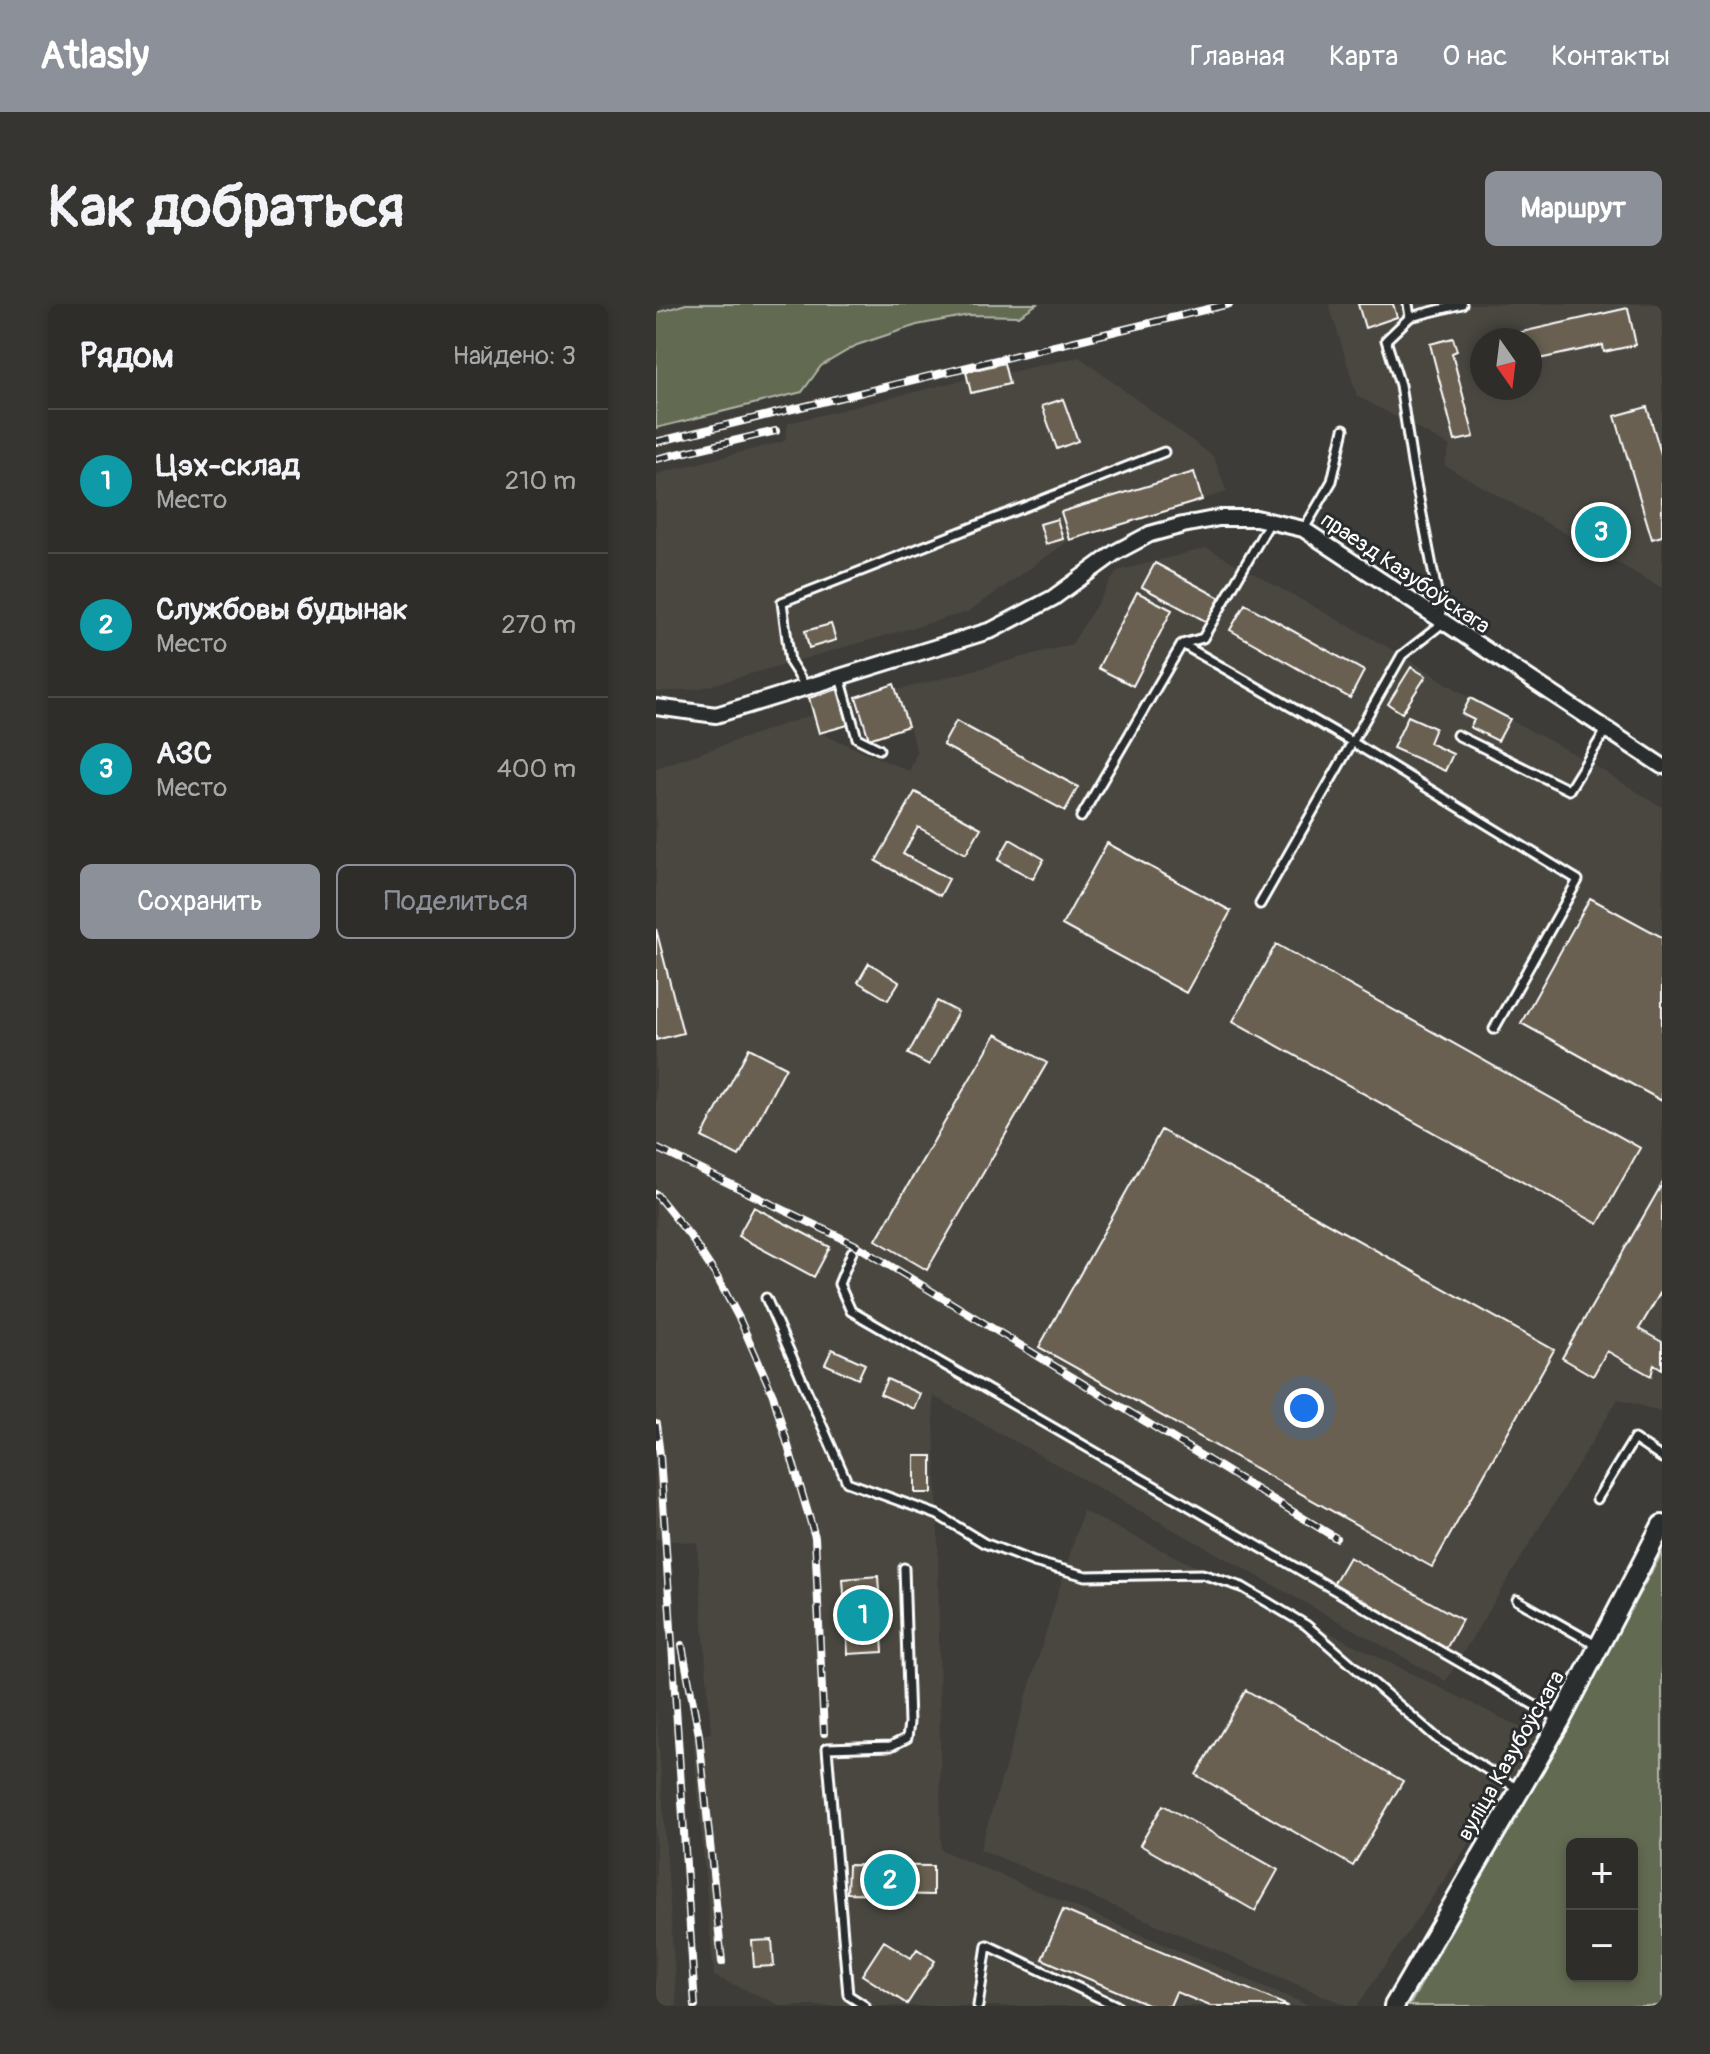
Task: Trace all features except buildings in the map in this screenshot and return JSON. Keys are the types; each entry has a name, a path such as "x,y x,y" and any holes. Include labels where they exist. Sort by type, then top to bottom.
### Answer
{"street":[{"name":"праезд Казубоўскага","path":"656,707 716,715 992,630 1053,598 1116,552 1150,534 1219,518 1256,518 1303,529 1662,766"},
{"name":"вуліца Казубоўскага","path":"1394,2006 1560,1721 1662,1525"}],"lane":[{"path":"1408,304 1410,317"},
{"path":"1260,904 1402,655 1443,623 1400,385 1386,340 1410,317 1462,304"},
{"path":"1303,529 1332,481 1344,429"},
{"path":"806,687 790,662 782,602 1164,452"},
{"path":"1081,817 1182,644 1203,638 1270,522"},
{"path":"1182,644 1352,742 1578,880 1494,1029"},
{"path":"840,677 857,738 879,749"},
{"path":"1457,735 1569,790 1606,730"},
{"path":"852,1252 839,1284 851,1311 1560,1721"},
{"path":"766,1298 847,1482 938,1515 984,1543 1034,1562 1086,1576 1202,1574 1242,1587 1306,1625 1438,1739 1518,1789"},
{"path":"1597,1499 1634,1439 1662,1458"},
{"path":"865,2006 848,1995 827,1748 891,1746 907,1738 904,1568"},
{"path":"1517,1600 1598,1646"},
{"path":"978,2006 987,1945 1117,2006"}],"shaded area":[{"path":"1329,304 1662,304 1662,588 1444,465 1450,446 1357,396"},
{"path":"1079,357 1214,457 1227,492 1070,540 968,612 698,689 656,692 656,474 785,441 788,423 967,379 966,372 1004,363 1006,373"},
{"path":"1207,548 1402,655 1470,698 1587,761 1662,807 1662,1412 1618,1399 1446,1681 933,1396 938,1531 941,1850 1310,2006 782,2006 714,1976 693,1737 711,1733 697,1543 656,1539 656,768 814,714 820,733 909,771 917,752 898,690 1072,644 1117,571"},
{"path":"1083,1511 1542,1738 1357,2006 1348,2006 980,1849"},
{"path":"656,1705 677,2006 656,2006"}],"green space":[{"path":"686,304 1037,304 1019,316 969,315 917,325 857,345 821,366 802,392 656,428 656,313"},
{"path":"1662,1553 1662,2006 1409,2006"}],"railway":[{"path":"656,442 1229,304"},
{"path":"656,459 776,431"},
{"path":"656,1148 856,1245 1336,1538"},
{"path":"656,1194 690,1236 717,1277 773,1395 815,1537 824,1733"},
{"path":"656,1424 695,2006"},
{"path":"682,1645 699,1735 722,1962"}],"place":[{"name":"АЗС","path":"1601,532"},
{"name":"Цэх-склад","path":"863,1615"},
{"name":"Службовы будынак","path":"890,1880"}]}
